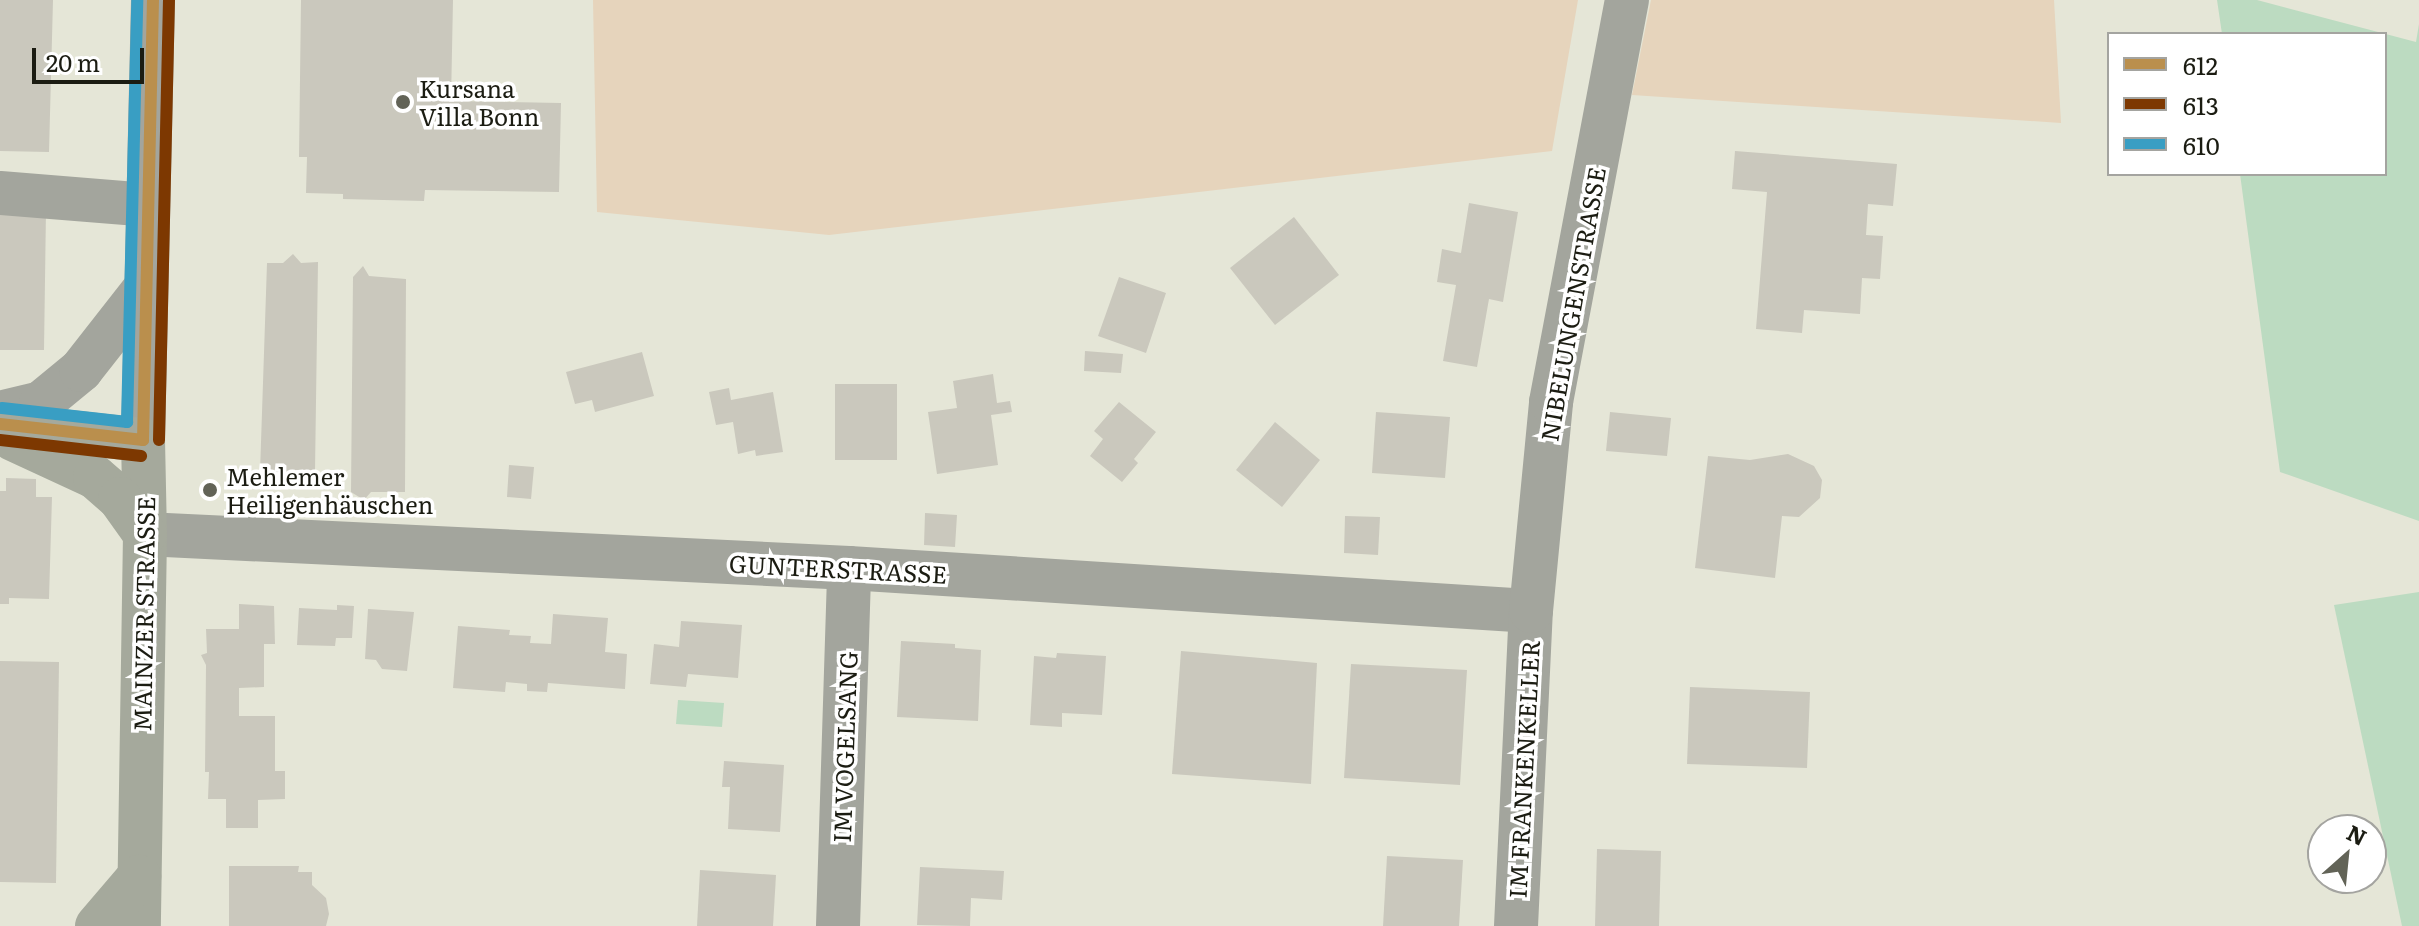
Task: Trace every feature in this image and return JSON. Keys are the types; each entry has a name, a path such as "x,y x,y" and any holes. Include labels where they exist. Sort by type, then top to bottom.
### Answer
{"main road":[{"path":"0,424 143,440"},
{"path":"0,434 95,477 120,499 145,534"},
{"name":"MAINZER STRASSE","path":"139,926 145,534 143,440"},
{"path":"97,926 139,877"}],"street":[{"name":"MAINZER STRASSE","path":"143,440 153,0"},
{"name":"NIBELUNGENSTRASSE","path":"1531,611 1551,402 1627,0"},
{"path":"0,193 148,205"},
{"path":"0,413 41,403 81,370 146,287"},
{"name":"GUNTERSTRASSE","path":"145,534 849,568 1531,611"},
{"name":"IM VOGELSANG","path":"838,926 849,568"},
{"name":"IM FRANKENKELLER","path":"1516,926 1531,611"}],"shaded area":[{"path":"593,0 1578,0 1552,151 829,235 597,212"},
{"path":"1651,0 2054,0 2061,123 1632,95"},
{"path":"2217,0 2257,0 2378,32 2222,32"},
{"path":"2419,24 2419,521 2280,472 2240,176 2387,176 2387,34 2416,42"},
{"path":"2419,592 2419,926 2402,926 2387,855 2387,814 2378,814 2334,605"},
{"path":"678,700 724,703 722,727 676,724"}],"building":[{"path":"0,0 53,0 49,152 0,151"},
{"name":"Kursana Villa Bonn","path":"301,0 453,0 451,101 561,103 559,192 425,190 424,201 343,199 343,194 306,193 307,157 299,157"},
{"path":"1735,151 1897,164 1893,206 1868,204 1866,235 1883,236 1880,279 1862,278 1860,314 1804,310 1802,333 1756,329 1767,192 1732,189"},
{"path":"1469,203 1518,212 1503,302 1489,299 1477,367 1443,361 1456,285 1437,282 1442,249 1461,253"},
{"path":"0,209 46,210 44,350 0,350"},
{"path":"1294,217 1339,275 1275,325 1230,268"},
{"path":"293,254 301,263 318,262 315,471 298,473 290,481 282,473 260,472 267,263 283,263"},
{"path":"363,266 369,276 406,279 405,492 371,492 364,500 351,492 353,277"},
{"path":"1119,277 1166,293 1146,353 1098,336"},
{"path":"1085,351 1123,354 1121,373 1084,371"},
{"path":"642,352 654,396 595,412 592,400 575,404 566,372"},
{"path":"993,374 997,403 1010,401 1012,412 991,415 998,465 937,474 928,412 957,408 953,381"},
{"path":"835,384 897,384 897,460 835,460"},
{"path":"729,388 731,400 773,392 783,452 756,456 755,450 738,454 733,422 716,425 709,392"},
{"path":"1119,402 1156,432 1134,459 1138,463 1122,482 1090,456 1103,439 1094,431"},
{"path":"1376,412 1450,417 1445,478 1372,473"},
{"path":"1610,412 1671,418 1667,456 1606,451"},
{"path":"1275,422 1320,460 1282,507 1236,470"},
{"path":"1788,454 1814,466 1822,480 1820,498 1799,517 1782,516 1775,578 1695,568 1708,456 1750,460"},
{"path":"509,465 534,467 531,499 507,497"},
{"path":"6,478 36,479 36,497 52,497 49,599 9,598 9,604 0,604 0,491 6,491"},
{"path":"925,513 957,515 955,547 924,545"},
{"path":"1345,516 1380,517 1378,555 1344,553"},
{"path":"239,604 274,606 275,644 264,644 264,687 239,688 239,716 275,716 275,771 285,771 285,799 258,800 258,828 226,828 226,799 208,799 209,772 205,772 206,665 201,655 207,653 206,629 239,629"},
{"path":"337,605 354,606 352,638 336,638 335,646 297,645 299,608 337,610"},
{"path":"368,609 414,612 407,671 382,669 376,660 365,659"},
{"path":"553,614 608,618 605,652 627,654 625,689 548,683 547,692 527,691 527,684 506,682 505,692 453,688 458,626 510,630 509,635 531,636 530,643 551,644"},
{"path":"681,621 742,625 738,678 688,674 686,687 650,684 654,644 679,647"},
{"path":"901,641 955,644 955,648 981,650 978,721 897,717"},
{"path":"1181,651 1317,663 1311,784 1172,774"},
{"path":"1057,653 1106,656 1102,715 1062,713 1062,727 1030,725 1034,656 1056,658"},
{"path":"0,661 59,662 56,883 0,882"},
{"path":"1351,664 1467,670 1460,785 1344,778"},
{"path":"1690,687 1810,692 1807,768 1687,764"},
{"path":"724,761 784,765 780,832 728,829 730,787 722,787"},
{"path":"1597,849 1661,851 1659,926 1595,926"},
{"path":"1387,856 1463,860 1459,926 1383,926"},
{"path":"229,866 299,866 298,872 312,872 312,885 326,898 329,914 326,926 229,926"},
{"path":"920,867 1004,871 1002,900 971,898 970,926 917,925"},
{"path":"700,870 776,875 773,926 697,926"}],"transit line":[{"name":"610","path":"2,408 127,422 137,0"},
{"name":"612","path":"143,440 153,0"},
{"name":"613","path":"159,440 169,0"},
{"name":"612","path":"0,424 143,440"},
{"name":"613","path":"0,440 141,456"}],"place":[{"name":"Kursana Villa Bonn","path":"403,102"},
{"name":"Mehlemer Heiligenhäuschen","path":"210,490"}]}
